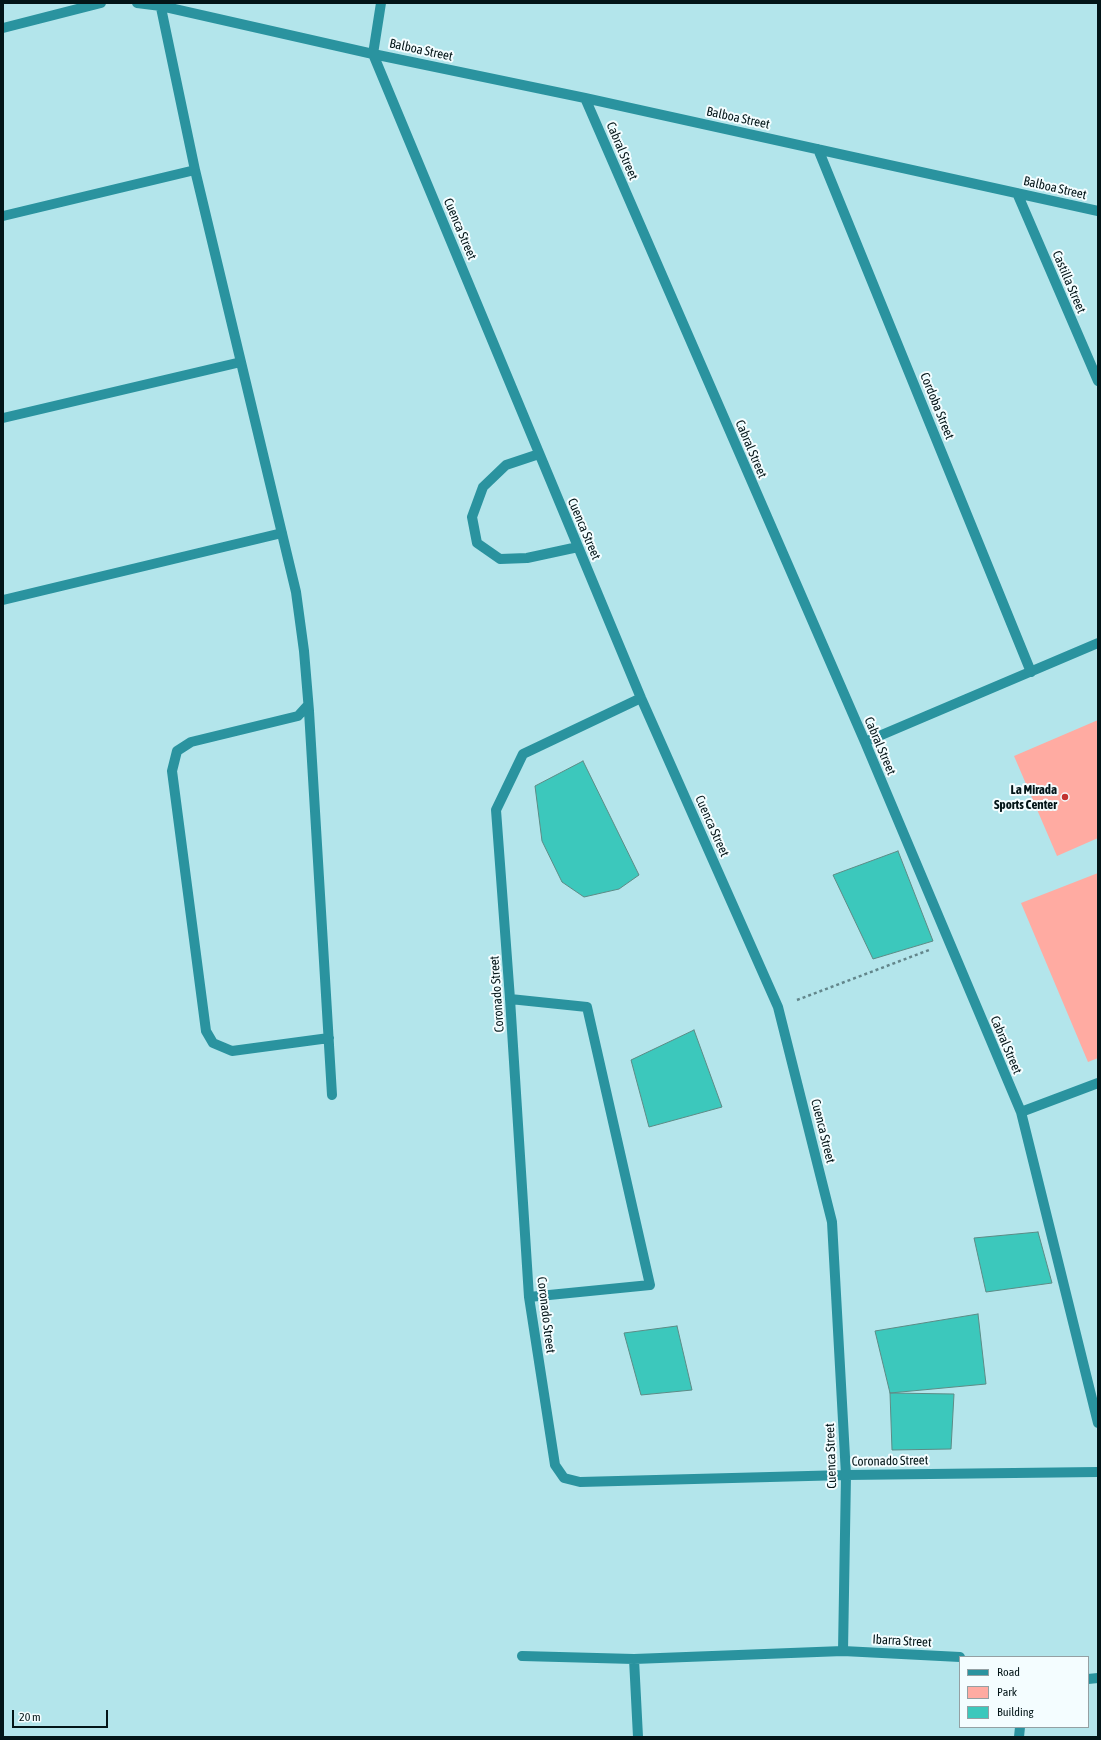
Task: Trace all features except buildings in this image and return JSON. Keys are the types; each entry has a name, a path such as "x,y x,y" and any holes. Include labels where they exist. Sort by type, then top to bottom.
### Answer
{"street":[{"path":"3,28 101,3"},
{"name":"Balboa Street","path":"137,3 160,5 373,54 585,98 1098,212"},
{"path":"373,54 381,3"},
{"path":"160,5 195,170 296,592 304,651 308,705 332,1095"},
{"name":"Cuenca Street","path":"373,54 641,698 778,1007 832,1222 846,1475 843,1651"},
{"name":"Cabral Street","path":"585,98 865,742 1021,1112 1098,1422"},
{"name":"Cordoba Street","path":"818,149 1031,672"},
{"path":"3,216 195,170"},
{"name":"Castilla Street","path":"1017,193 1098,381"},
{"path":"3,418 241,362"},
{"path":"539,454 506,465 483,487 472,517 477,543 500,559 526,558 578,547"},
{"path":"3,600 282,533"},
{"path":"865,742 1098,643"},
{"name":"Coronado Street","path":"641,698 523,754 496,810 529,1297 555,1465 564,1478 580,1482 846,1475 1098,1472"},
{"path":"308,705 298,716 191,742 177,751 172,771 206,1031 213,1044 232,1051 329,1038"},
{"path":"510,999 587,1007 650,1285 529,1297"},
{"path":"1021,1112 1098,1083"},
{"name":"Ibarra Street","path":"522,1656 634,1659 843,1651 959,1657"},
{"path":"634,1659 638,1737"}],"path":[{"path":"778,1007 949,943"}],"green space":[{"name":"La Mirada Sports Center","path":"1098,720 1098,838 1057,856 1014,756"},
{"path":"1098,873 1098,1058 1088,1062 1021,903"}],"place":[{"name":"La Mirada Sports Center","path":"1065,797"}]}
